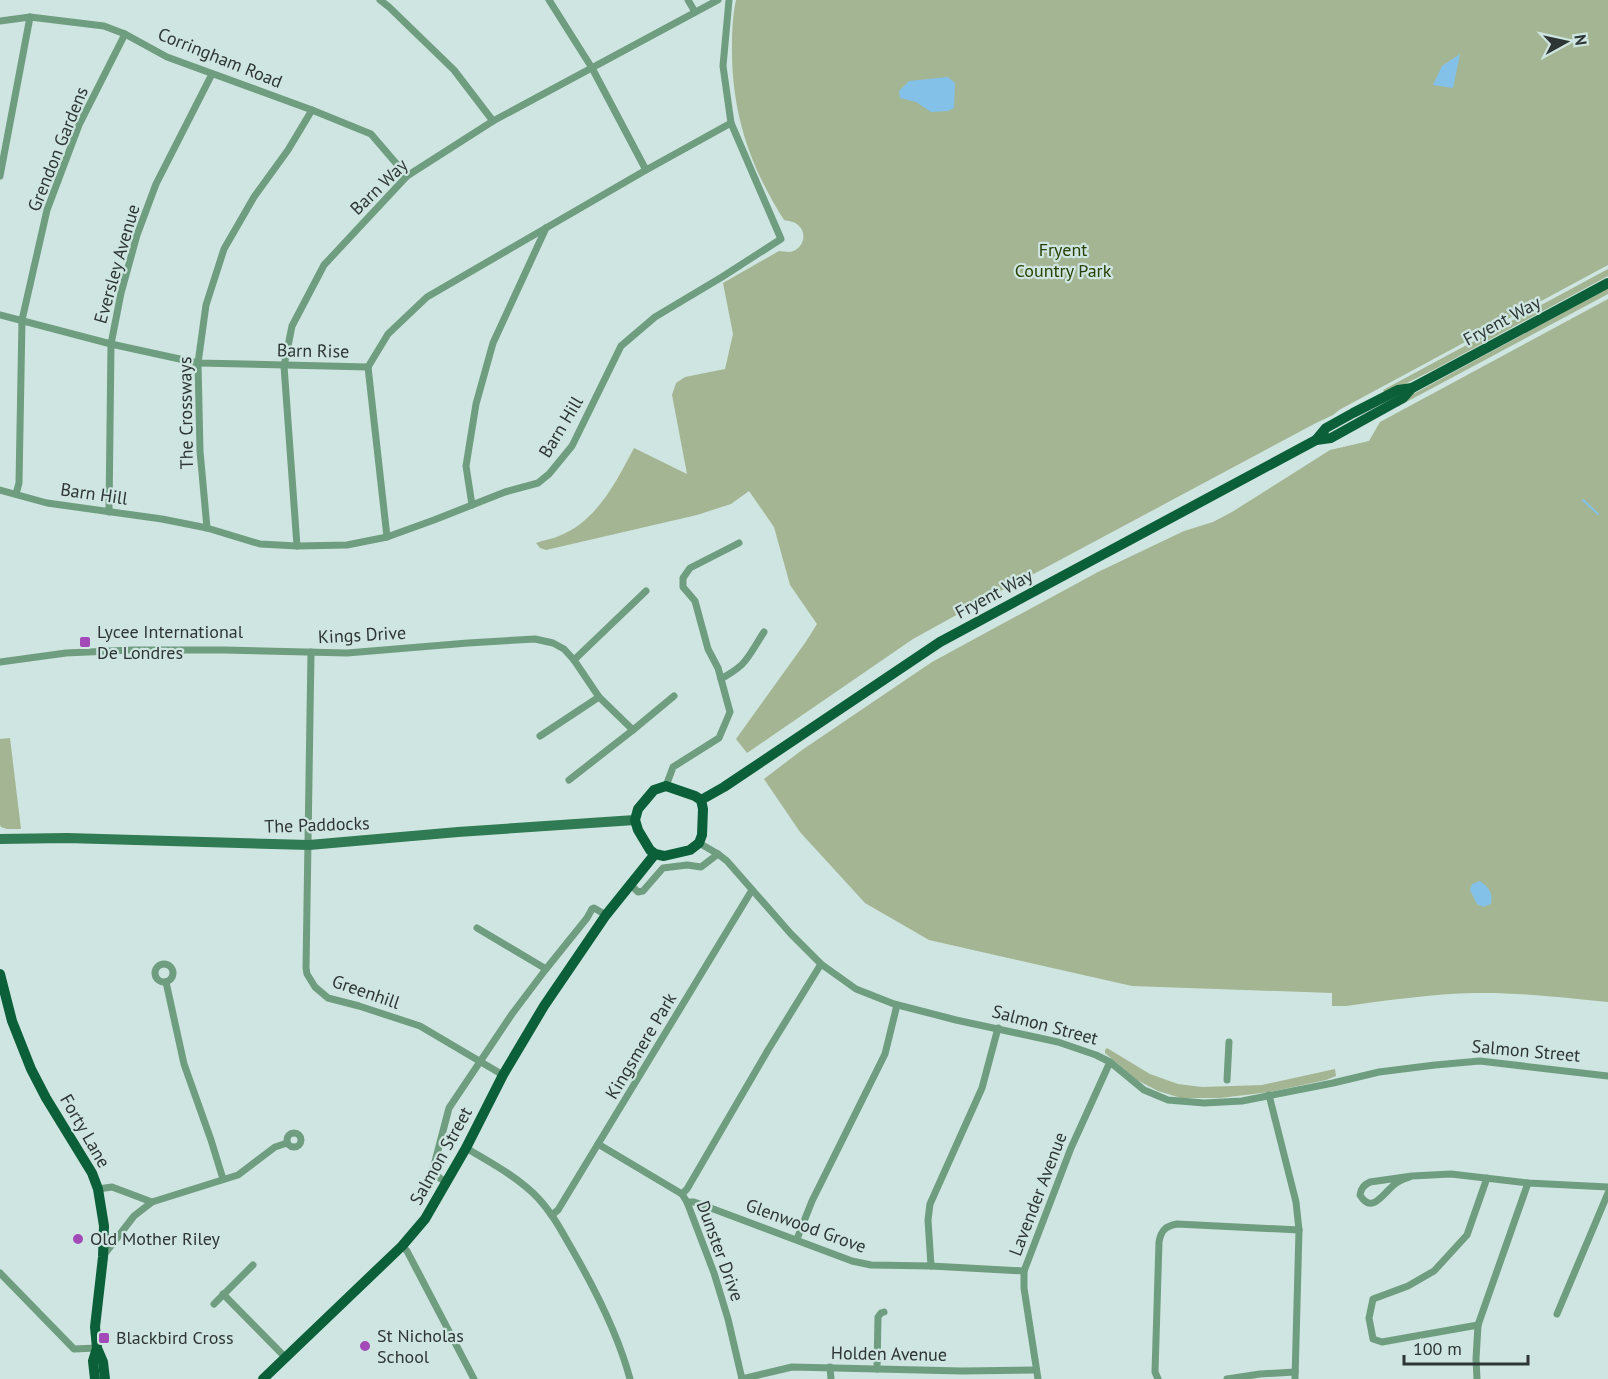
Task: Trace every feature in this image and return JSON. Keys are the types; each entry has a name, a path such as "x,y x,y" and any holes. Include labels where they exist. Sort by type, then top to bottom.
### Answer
{"main road":[{"name":"Fryent Way","path":"701,800 724,787 940,642 1316,440 1331,438 1403,398 1412,388 1608,283"},
{"path":"666,786 696,796 701,800 703,809 702,835 699,843 690,850 664,856 650,850 635,820 638,809 654,790 666,786"},
{"name":"Salmon Street","path":"263,1379 402,1246 425,1219 466,1148 503,1075 544,1006 606,915 655,854"},
{"name":"Forty Lane","path":"0,974 12,1021 31,1068 46,1098 92,1173 98,1189 104,1226 95,1327 97,1348 103,1362 105,1379"},
{"name":"Forty Lane","path":"95,1379 93,1361 97,1348"}],"street":[{"path":"380,0 454,70 493,121"},
{"path":"549,0 592,68 646,170"},
{"path":"688,0 695,12"},
{"name":"Barn Way","path":"297,546 284,366 292,326 324,265 407,176 493,121 718,0"},
{"name":"Barn Hill","path":"0,490 47,503 162,519 207,528 260,544 297,546 347,545 387,537 505,492 538,483 549,474 572,446 621,346 655,316 781,239 731,123 723,66 729,0"},
{"path":"0,176 30,17"},
{"name":"Corringham Road","path":"0,21 30,17 104,26 125,34 167,57 371,134 407,176"},
{"name":"Grendon Gardens","path":"16,494 20,483 21,320 47,210 79,125 125,34"},
{"name":"Eversley Avenue","path":"109,512 111,344 121,292 156,184 212,74"},
{"name":"The Crossways","path":"207,528 200,451 198,363 206,305 224,249 254,197 288,150 312,110"},
{"name":"Barn Rise","path":"0,315 111,344 198,363 368,367 387,334 426,297 731,123"},
{"path":"472,505 466,466 476,404 493,344 546,228"},
{"path":"368,367 387,537"},
{"path":"666,786 673,767 719,738 730,712 718,668 708,649 695,601 683,587 683,578 690,568 739,543"},
{"path":"573,660 646,591"},
{"path":"721,679 746,660 764,632"},
{"name":"Kings Drive","path":"0,662 66,654 132,650 346,653 535,639 553,643 564,650 599,697 633,730"},
{"name":"Greenhill","path":"311,652 306,968 308,974 315,987 328,998 420,1026 503,1075"},
{"path":"569,780 674,696"},
{"path":"540,735 599,697"},
{"name":"The Paddocks","path":"0,838 309,845 635,820"},
{"name":"Salmon Street","path":"699,843 727,861 821,964 856,989 897,1005 1058,1042 1096,1055 1110,1062 1144,1090 1168,1100 1204,1103 1242,1101 1379,1072 1480,1061 1608,1076"},
{"path":"631,885 638,892 643,891 663,868 687,864 701,867 718,854"},
{"name":"Kingsmere Park","path":"552,1215 558,1210 752,890"},
{"path":"446,1182 432,1173 449,1108 512,1014 592,909 606,915"},
{"path":"477,928 546,969"},
{"path":"682,1194 821,964"},
{"path":"166,982 184,1064 212,1140 223,1179"},
{"path":"797,1239 812,1201 885,1054 897,1005"},
{"path":"931,1266 928,1220 930,1204 982,1088 998,1028"},
{"path":"1227,1080 1229,1042"},
{"name":"Lavender Avenue","path":"1038,1379 1024,1288 1024,1271 1071,1148 1110,1062"},
{"path":"1227,1379 1260,1374 1295,1375 1299,1230 1296,1202 1269,1095"},
{"path":"103,1257 134,1216 152,1202 238,1174 275,1147 287,1143"},
{"name":"Dunster Drive","path":"598,1144 682,1194 687,1202 714,1273 742,1379"},
{"path":"466,1148 518,1181 552,1215 585,1272 626,1363 630,1379"},
{"path":"1412,1176 1398,1182 1378,1201 1368,1203 1360,1195 1361,1189 1370,1182 1412,1176 1450,1174 1528,1184 1608,1187"},
{"path":"1478,1325 1382,1342 1373,1339 1369,1318 1373,1299 1408,1286 1434,1271 1467,1234 1487,1178"},
{"path":"1477,1379 1478,1325 1528,1184"},
{"path":"98,1189 112,1187 152,1202"},
{"path":"1557,1314 1608,1193"},
{"name":"Glenwood Grove","path":"687,1202 700,1204 852,1261 871,1265 1024,1271"},
{"path":"1158,1379 1155,1372 1159,1242 1161,1233 1167,1226 1178,1224 1299,1230"},
{"path":"402,1246 407,1251 474,1379"},
{"path":"214,1304 253,1264"},
{"path":"0,1274 74,1349 97,1348"},
{"path":"223,1294 286,1358"},
{"path":"876,1369 878,1317 884,1312"},
{"name":"Holden Avenue","path":"742,1379 792,1367 962,1371 1036,1370"},
{"path":"830,1367 831,1379"}],"green space":[{"name":"Fryent Country Park","path":"736,0 1608,0 1608,265 913,639 747,753 736,739 817,624 790,585 774,527 749,491 731,504 697,515 546,550 540,548 536,543 559,536 572,529 595,511 612,487 634,448 687,474 672,395 676,383 685,377 725,369 733,334 723,283 779,251 794,251 802,242 801,229 795,223 784,220 772,201 753,161 740,121 732,55"},
{"path":"1608,269 1608,276 1385,394 1383,390"},
{"path":"1608,288 1608,294 1397,407 1395,404"},
{"path":"1608,299 1608,1002 1525,994 1475,993 1332,1006 1332,993 1132,986 929,940 865,903 800,832 764,779 802,750 932,662 1098,572 1184,531 1213,522 1232,512 1330,450 1369,441 1380,422"},
{"path":"10,738 21,829 7,829 0,825 0,739"},
{"path":"1107,1048 1150,1074 1178,1084 1202,1087 1262,1085 1335,1069 1336,1076 1270,1092 1220,1098 1181,1098 1158,1091 1137,1080 1105,1053"}],"water":[{"path":"1460,54 1453,88 1433,85 1442,66"},
{"path":"948,77 955,83 954,108 948,111 931,112 916,102 900,98 899,91 909,81"},
{"path":"1480,881 1491,893 1491,904 1483,907 1477,904 1470,890 1472,884"}],"waterway":[{"path":"1583,500 1598,514"}],"place":[{"name":"Lycee International De Londres","path":"85,642"},
{"name":"Old Mother Riley","path":"78,1239"},
{"name":"Blackbird Cross","path":"104,1338"},
{"name":"St Nicholas School","path":"365,1346"}]}
